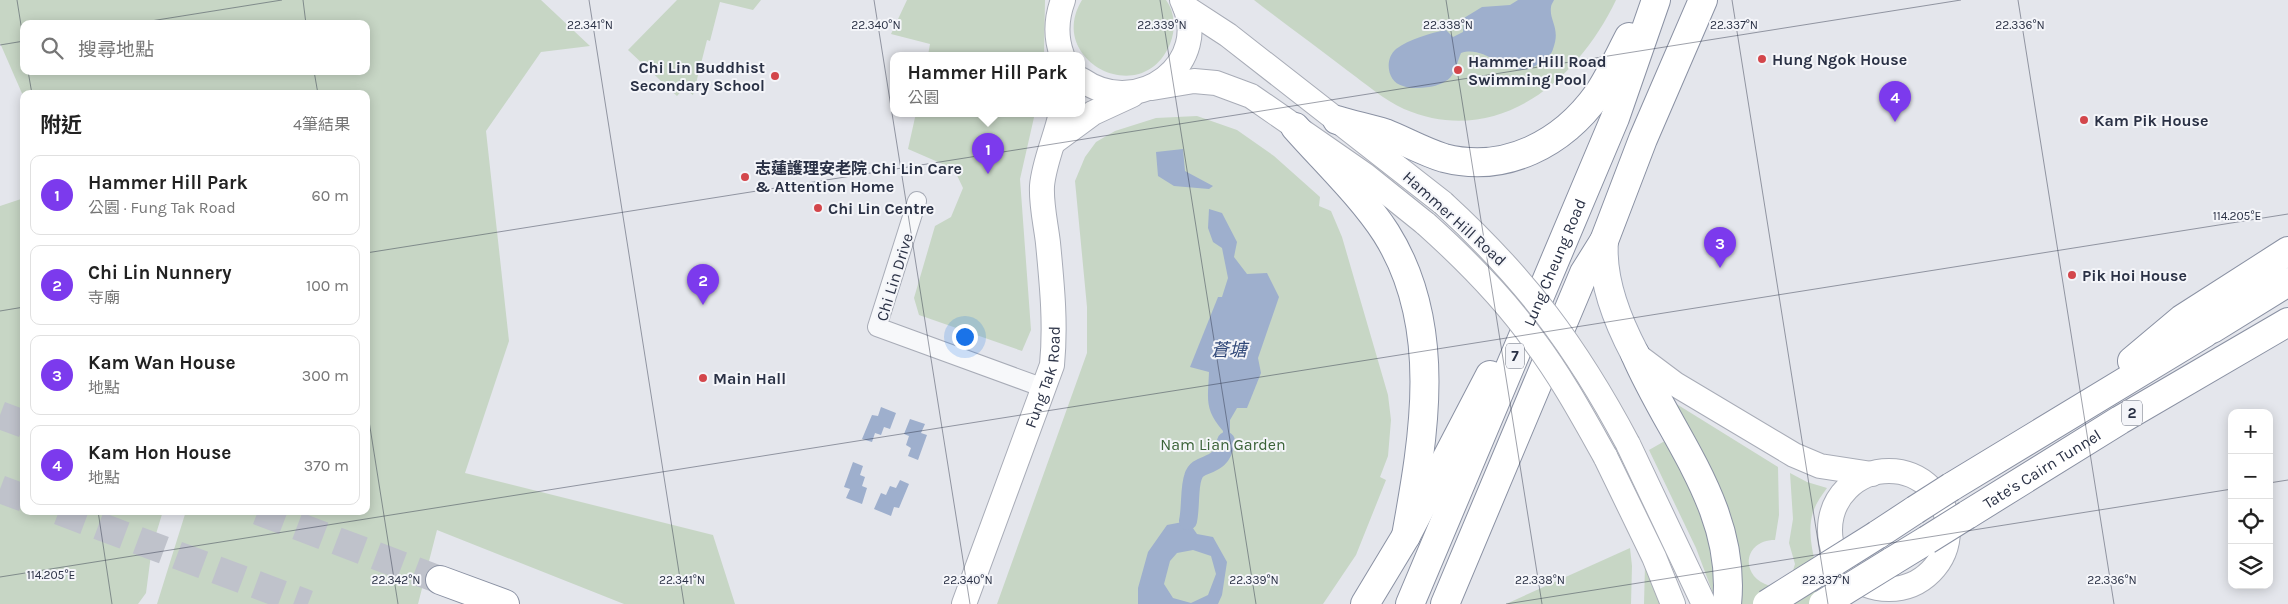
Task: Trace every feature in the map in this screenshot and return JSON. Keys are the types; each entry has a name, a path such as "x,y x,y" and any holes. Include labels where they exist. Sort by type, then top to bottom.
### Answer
{"main road":[{"path":"1337,120 1384,133 1428,152 1460,161 1497,160 1530,152 1558,136 1587,108 1599,92 1637,21 1654,0"},
{"name":"Lung Cheung Road","path":"1411,600 1615,118 1654,0"},
{"name":"Lung Cheung Road","path":"1445,604 1584,273 1604,241 1644,139 1703,0"},
{"path":"1055,141 1093,113 1145,90 1172,72 1184,52 1189,29 1183,3"},
{"name":"Hammer Hill Road","path":"1183,3 1228,35 1443,203 1489,246 1536,298 1579,359 1628,444 1704,604"},
{"path":"1060,4 1056,30 1061,52"},
{"name":"Hammer Hill Road","path":"1145,90 1194,81 1216,83 1251,96 1365,175 1426,224 1477,273 1518,319 1559,377 1605,456 1654,557 1673,604"},
{"path":"1085,82 1101,91 1113,94 1145,90"},
{"name":"Fung Tak Road","path":"964,604 1052,365 1055,336 1054,304 1042,188 1046,165 1055,141 1060,117"},
{"path":"1295,126 1366,206 1386,233 1403,266 1416,305 1423,342 1426,381 1414,498 1406,536"},
{"name":"Lung Cheung Road","path":"1604,241 1603,255 1614,307 1635,354 1675,384 1794,455 1820,466 1872,474"},
{"path":"2068,415 2182,320 2288,251"},
{"path":"1365,604 1406,536 1500,355 1558,254"},
{"name":"Tate's Cairn Tunnel","path":"1767,604 2068,415 2288,282"},
{"name":"Tate's Cairn Tunnel","path":"1823,604 2120,420 2288,322"},
{"path":"1635,354 1648,384 1703,482 1716,514 1722,533 1728,567 1727,604"},
{"path":"1894,472 1919,480 1935,494 1946,518 1945,547 1936,565 1921,579 1897,596 1891,589 1867,585 1847,571 1834,550 1830,533 1835,508 1850,487 1872,474 1894,472"},
{"path":"440,580 505,604"}],"street":[{"name":"Chi Lin Drive","path":"917,201 877,327 1044,388"},
{"path":"1834,550 1843,604"}],"green space":[{"path":"0,0 541,0 590,46 541,52 486,131 509,341 465,473 713,535 735,604 624,604 437,530 418,604 157,604 185,515 370,515 370,90 21,90 0,43"},
{"path":"677,0 761,0 753,10 720,2 710,41 707,40 693,95 684,88 677,96 628,50"},
{"path":"907,0 1045,0 1044,52 929,52 930,44 891,34"},
{"path":"1082,0 1166,0 1174,21 1170,44 1157,64 1139,74 1120,75 1102,70 1086,58 1085,52 1082,52 1076,42 1074,22"},
{"name":"Hammer Hill Road Swimming Pool","path":"1254,0 1616,0 1600,29 1580,56 1557,80 1531,100 1502,113 1471,120 1439,119 1404,109 1389,101"},
{"name":"Nam Lian Garden","path":"1197,116 1237,130 1274,156 1320,197 1319,206 1331,211 1342,237 1388,395 1391,420 1388,456 1380,477 1386,480 1356,555 1323,604 997,604 1087,353 1087,307 1075,181 1085,157 1096,142 1115,131 1156,118"},
{"path":"915,117 1034,117 1020,179 1031,330 1022,351 919,315 914,298 935,226 951,217 963,188 954,169 908,149"},
{"path":"20,199 20,515 162,515 152,547 146,593 138,604 0,604 0,206"},
{"path":"1670,400 1778,467 1779,515 1775,540 1756,546 1751,552 1749,560 1753,575 1770,586 1766,604 1717,604 1696,548 1649,450 1670,438"},
{"path":"1790,473 1807,482 1827,488 1813,512 1810,534 1823,604 1783,604 1795,564 1789,543 1793,519"},
{"path":"1630,548 1632,566 1631,604 1506,604"},
{"path":"1645,565 1660,604 1644,604"}],"water":[{"path":"1518,0 1554,0 1551,12 1556,36 1555,42 1548,57 1532,68 1521,70 1511,68 1482,54 1472,52 1461,53 1452,75 1448,80 1439,85 1412,88 1398,84 1393,80 1389,70 1390,58 1392,53 1401,45 1420,37 1446,30 1453,37 1463,32 1464,18 1482,7 1510,5"},
{"path":"1183,149 1185,171 1213,186 1209,189 1174,186 1158,176 1156,152"},
{"name":"蒼塘","path":"1209,209 1222,213 1237,242 1234,257 1247,274 1267,273 1279,297 1258,358 1261,373 1247,408 1237,408 1230,420 1230,443 1222,440 1223,431 1210,410 1208,403 1209,372 1190,367 1218,297 1222,297 1228,278 1222,248 1213,242 1208,228"},
{"path":"881,407 896,413 890,429 884,427 881,435 875,433 872,442 862,439 872,415 878,416"},
{"path":"910,419 925,424 921,433 927,435 918,460 908,456 911,448 906,445 909,436 904,434"},
{"path":"853,462 863,466 860,475 865,477 862,486 867,488 862,504 846,498 850,489 844,487"},
{"path":"900,480 909,484 899,508 894,507 891,516 874,509 881,493 886,495 890,486 896,488"},
{"path":"1188,521 1197,534 1213,537 1227,562 1222,595 1218,604 1138,604 1138,588 1148,552 1167,525","holes":["1193,550 1211,556 1216,574 1208,595 1191,603 1173,598 1164,584 1170,561 1177,553"]}],"waterway":[{"path":"1188,521 1193,477 1200,468 1219,457 1226,441"}],"tunnel":[{"path":"0,415 20,422"},
{"path":"0,489 20,496"},
{"path":"70,515 308,604"},
{"path":"269,515 440,580"}],"place":[{"name":"Hung Ngok House","path":"1762,59"},
{"name":"Hammer Hill Road Swimming Pool","path":"1458,70"},
{"name":"Chi Lin Buddhist Secondary School","path":"775,76"},
{"name":"Kam Pik House","path":"2084,120"},
{"name":"Kam Hon House","path":"1895,122"},
{"name":"Hammer Hill Park","path":"988,174"},
{"name":"志蓮護理安老院 Chi Lin Care & Attention Home","path":"745,177"},
{"name":"Chi Lin Centre","path":"818,208"},
{"name":"Kam Wan House","path":"1720,268"},
{"name":"Pik Hoi House","path":"2072,275"},
{"name":"Chi Lin Nunnery","path":"703,305"},
{"name":"Main Hall","path":"703,378"}]}
